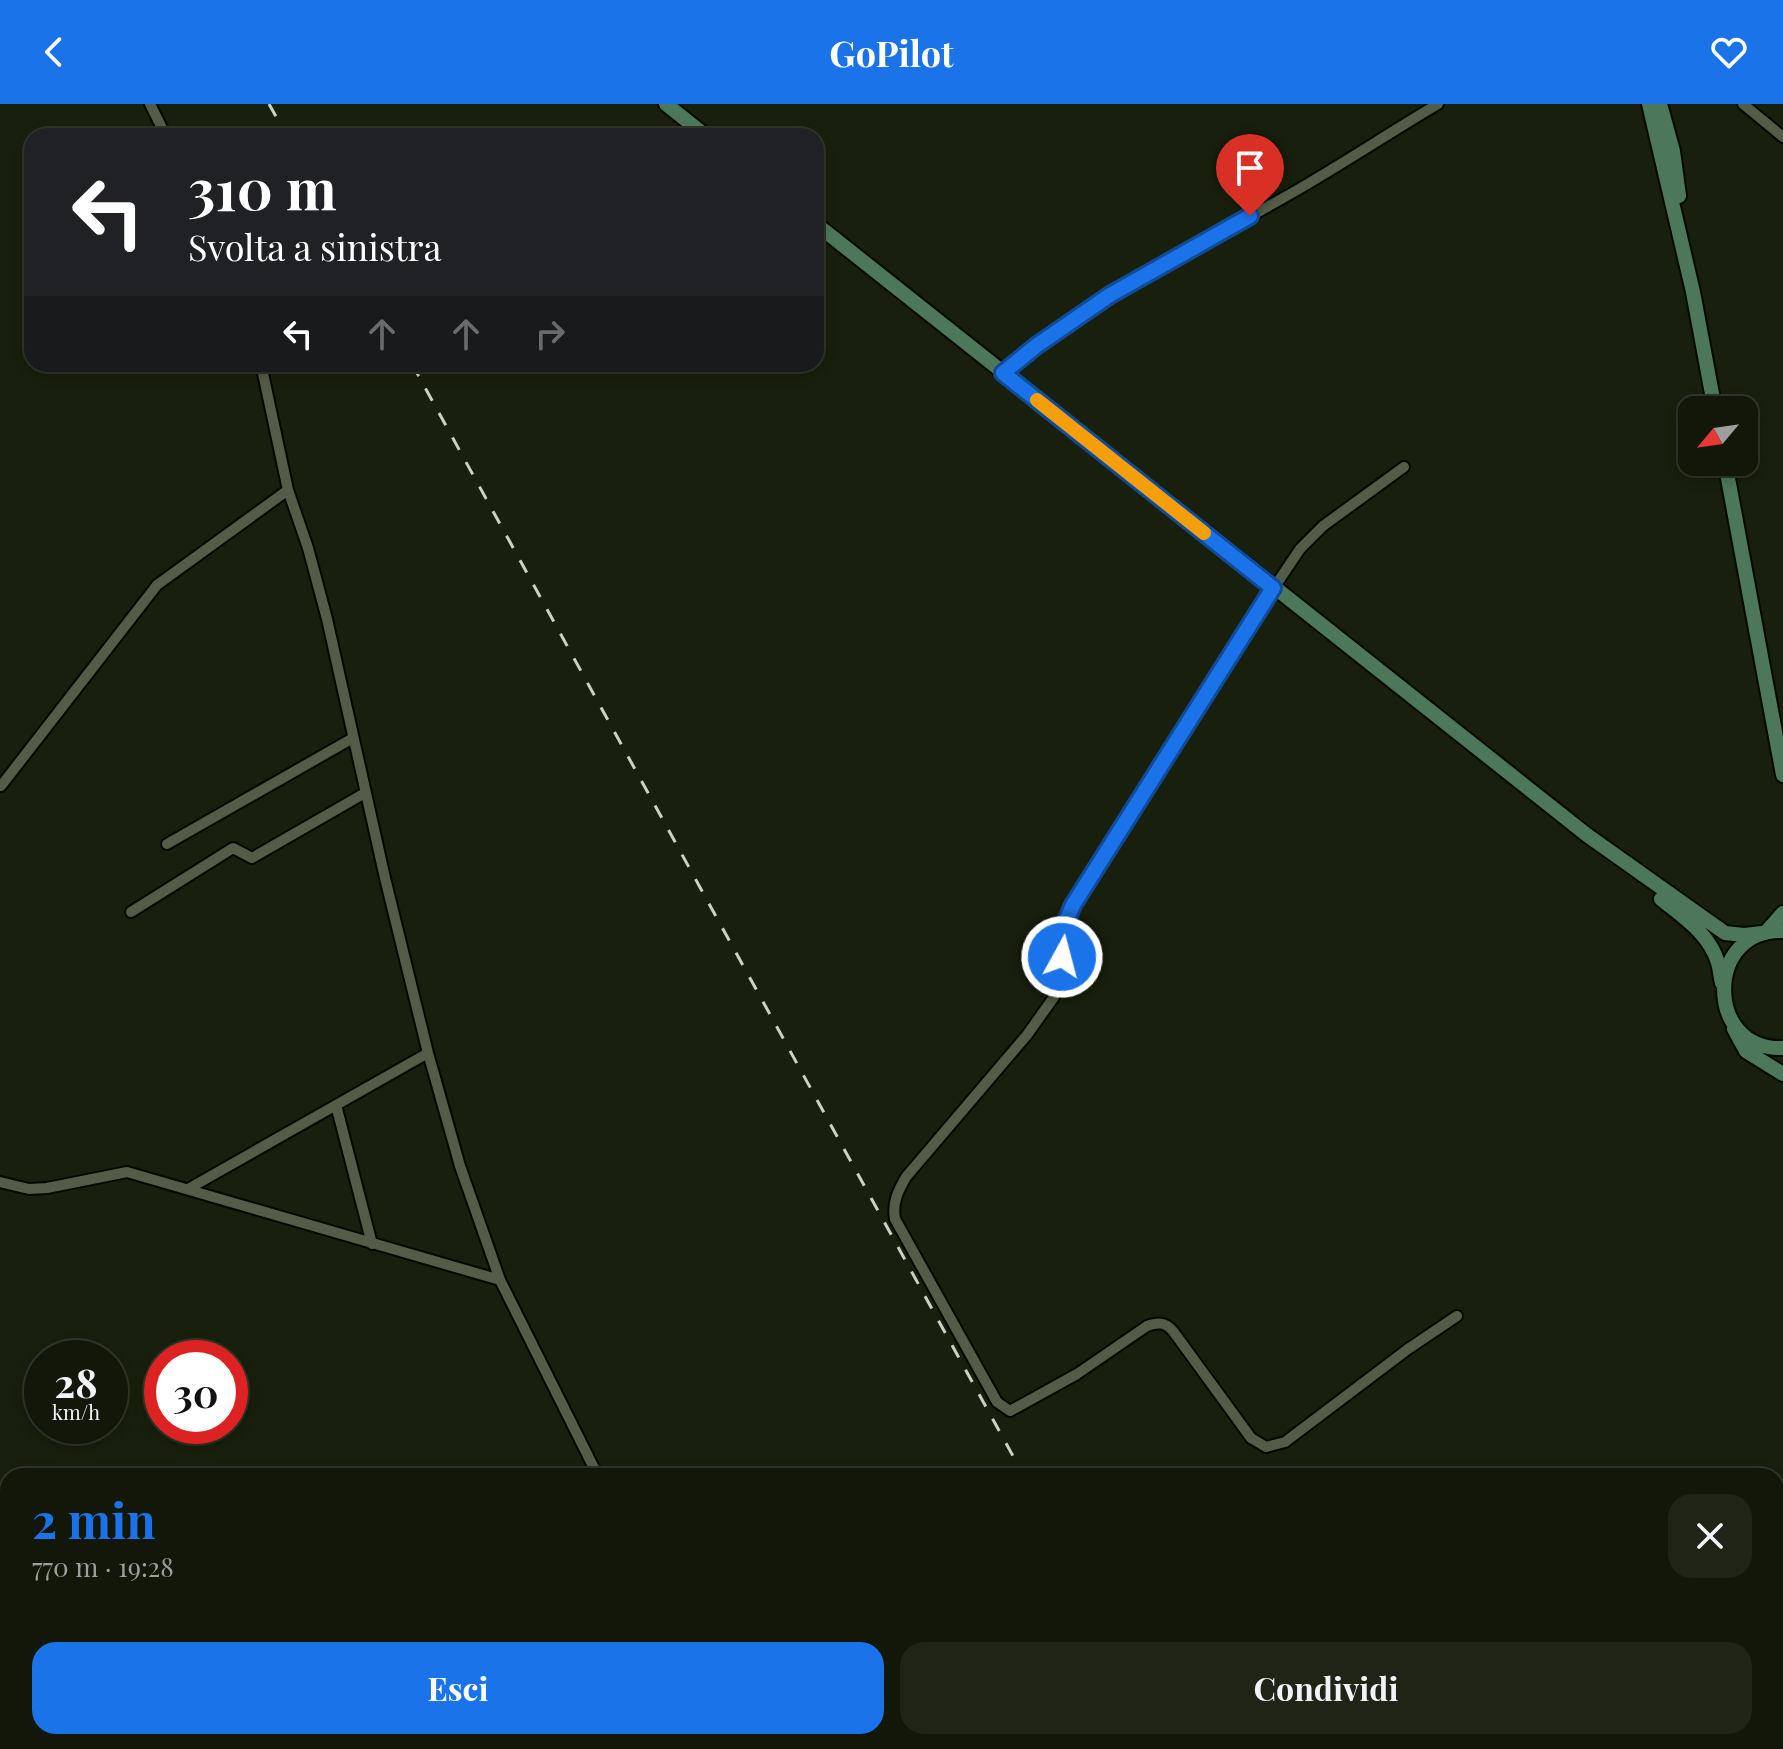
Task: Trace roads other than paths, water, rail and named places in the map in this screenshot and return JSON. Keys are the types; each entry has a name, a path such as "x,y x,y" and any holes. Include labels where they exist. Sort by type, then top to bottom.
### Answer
{"main road":[{"path":"666,104 696,128"},
{"path":"1669,104 1693,292"},
{"path":"1652,106 1673,151"},
{"path":"1652,106 1712,396"},
{"path":"824,230 1630,868 1725,933 1771,931"},
{"path":"1728,476 1783,775"},
{"path":"1630,868 1702,933 1718,963 1736,1036 1746,1051 1783,1074"},
{"path":"1722,986 1726,969 1746,942 1771,931 1783,913"},
{"path":"1730,1018 1740,1032 1755,1043 1783,1048"}],"street":[{"path":"150,104 162,128"},
{"path":"1003,373 1110,295 1298,189 1438,104"},
{"path":"1743,104 1783,137"},
{"path":"263,372 288,490 308,548 428,1053 460,1166 500,1280 594,1468"},
{"path":"1404,467 1313,535 1273,588 1073,905 1064,926 1062,968 1054,997 1027,1035 906,1177 894,1201 895,1219 997,1402 1010,1411 1077,1374 1147,1326 1165,1323 1251,1438 1261,1446 1272,1447 1298,1433 1398,1356 1457,1316"},
{"path":"1,786 157,585 288,490"},
{"path":"167,844 353,738"},
{"path":"131,912 233,848 252,858 365,793"},
{"path":"188,1189 428,1053"},
{"path":"336,1105 372,1244"},
{"path":"0,1182 29,1189 47,1188 121,1172 500,1280"}],"railway":[{"path":"269,104 282,128"},
{"path":"416,372 1020,1468"}]}
